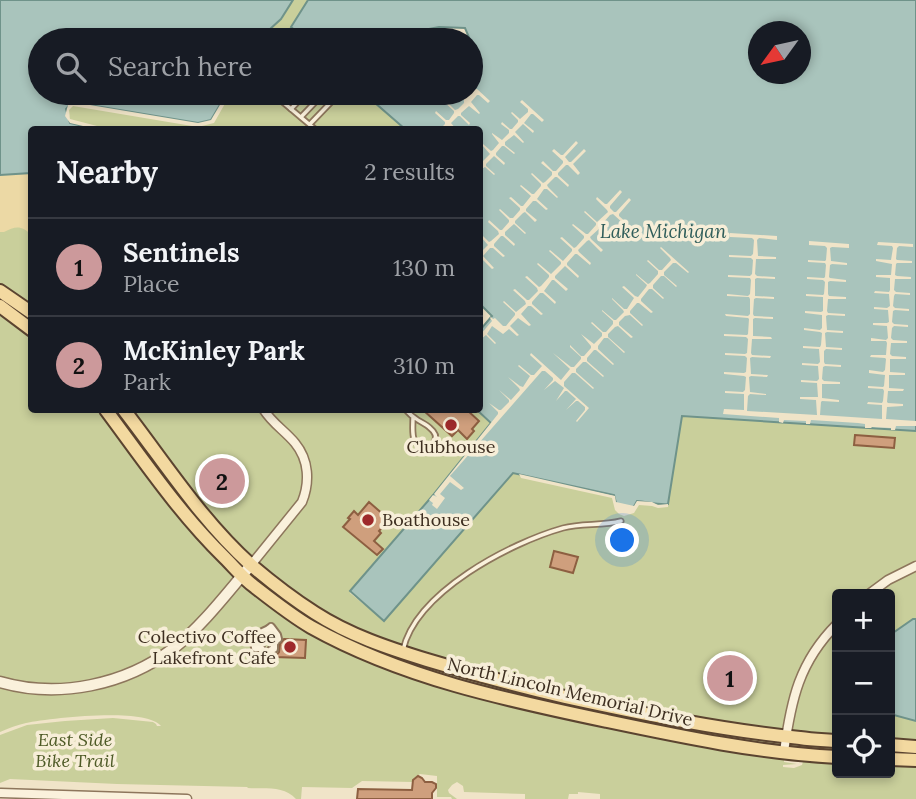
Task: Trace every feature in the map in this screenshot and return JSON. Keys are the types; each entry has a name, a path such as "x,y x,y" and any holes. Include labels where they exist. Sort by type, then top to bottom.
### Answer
{"main road":[{"path":"0,291 28,310"},
{"path":"0,306 28,327"},
{"name":"North Lincoln Memorial Drive","path":"108,413 178,508 242,576 308,626 367,655 421,675 515,701 587,717 673,735 832,757"},
{"name":"North Lincoln Memorial Drive","path":"126,413 184,492 214,528 251,565 315,614 356,634 403,653 477,676 631,711 722,728 832,741"},
{"path":"895,745 916,747"},
{"path":"895,759 916,760"}],"street":[{"path":"0,682 35,689 63,689 99,683 128,674 163,655 199,624 251,565 302,502 306,492 306,466 300,450 266,413"},
{"path":"876,589 916,566"},
{"path":"271,627 278,639 274,639 274,649 270,654 264,654 261,648 255,648 254,639 271,627"},
{"path":"784,752 792,702 803,669 832,629"},
{"path":"2,799 0,791 187,799"}],"lane":[{"path":"286,105 310,124 328,105"},
{"path":"291,109 295,105"},
{"path":"301,117 312,105"},
{"path":"409,413 434,431 436,440 430,447 423,448 413,439 413,417"},
{"path":"403,653 405,641 417,621 451,584 474,568 533,538 566,527 621,521"}],"green space":[{"path":"293,0 308,0 291,26 293,28 272,28 282,19"},
{"path":"68,105 211,120 220,105 378,105 402,126 81,126 70,123 66,109"},
{"name":"East Side Bike Trail","path":"28,173 28,413 480,413 491,422 434,494 350,591 384,621 513,473 615,496 682,416 916,431 916,760 895,759 895,589 832,589 832,757 798,757 798,761 784,759 784,762 797,764 783,767 794,768 802,765 804,758 832,761 832,778 895,778 895,764 916,766 916,799 600,799 600,794 578,792 569,794 568,799 525,799 525,794 464,792 463,786 457,782 448,790 457,799 452,799 437,797 437,776 420,774 413,782 362,781 352,788 302,787 301,799 267,788 10,779 0,783 0,735 27,725 113,718 153,722 161,726 152,720 118,715 38,721 0,732 0,175"}],"sand":[{"path":"28,173 28,232 18,228 0,232 0,175"}],"water":[{"path":"0,0 293,0 281,19 271,28 28,28 28,105 69,105 66,109 70,123 82,126 28,126 28,173 0,175"},
{"name":"Lake Michigan","path":"308,0 916,0 916,431 682,416 668,504 637,501 632,510 627,511 619,509 614,495 513,473 384,621 350,591 491,423 480,413 483,413 483,326 492,316 483,307 483,126 402,126 377,105 483,105 483,28 291,27"},
{"path":"90,105 220,105 211,120 198,123"},
{"path":"916,619 916,721 895,715 895,632"}],"pier":[{"path":"522,100 544,120 542,122 531,114 524,123 533,133 523,124 515,132 523,143 514,135 505,142 515,153 502,146 496,155 504,165 494,156 486,164 494,175 483,168 483,161 490,154 483,144 493,150 499,143 492,133 502,140 509,133 502,122 512,129 518,120 511,113 520,119 528,112 520,102"},
{"path":"68,105 90,105 198,123 211,120 220,105 224,105 214,123 202,126 73,106 69,110 70,119 97,126 70,123 65,116"},
{"path":"447,105 458,109 462,105 473,105 480,113 469,106 461,115 469,125 458,116 451,123 454,126 443,126 445,122 435,113 436,111 449,120 454,111"},
{"path":"576,141 578,143 565,157 569,162 584,149 586,151 573,164 580,173 578,175 566,165 558,175 568,187 555,177 547,185 558,197 544,189 537,199 548,209 533,201 526,211 537,220 535,222 525,212 515,221 526,233 514,224 505,235 514,246 503,236 494,244 505,256 490,248 483,256 483,250 488,245 483,236 489,242 499,234 489,220 502,230 509,220 499,210 513,218 520,208 509,198 523,206 531,196 520,186 534,194 541,184 531,174 545,182 552,172 541,163 543,161 556,171 563,161 552,151 554,149 563,155"},
{"path":"620,190 622,192 610,206 616,212 629,198 631,200 619,214 627,223 625,225 613,214 610,215 602,226 614,237 601,227 590,237 603,250 601,252 589,240 578,250 591,263 590,265 575,254 567,265 578,278 565,266 555,276 568,289 566,291 552,280 544,291 555,304 540,293 532,304 543,314 528,306 521,314 531,325 518,318 510,326 519,335 509,329 503,334 492,326 487,334 496,343 486,335 483,338 483,332 492,321 491,317 506,326 515,315 504,301 516,312 526,304 513,290 527,300 538,291 525,277 539,287 549,277 538,263 551,274 561,264 550,250 563,261 572,251 560,238 574,248 584,238 573,224 586,234 596,225 584,212 597,222 608,212 597,197 607,204"},
{"path":"730,233 777,236 777,240 757,240 758,256 776,259 756,259 755,274 775,279 755,279 755,296 774,299 754,299 754,316 773,319 753,319 753,336 772,339 752,339 752,355 771,356 750,358 751,374 768,375 749,377 750,392 766,395 750,394 747,411 817,415 816,400 800,397 818,397 817,383 801,380 819,379 818,366 802,363 820,362 819,349 803,346 821,345 822,333 804,328 822,328 822,315 805,311 823,311 823,297 806,294 823,295 825,282 807,277 824,278 826,265 808,260 825,261 827,248 809,245 809,241 849,244 849,248 830,248 831,261 847,265 830,265 829,277 846,282 828,282 828,294 846,299 828,299 827,311 845,316 826,316 827,330 843,333 825,333 826,347 842,350 824,351 825,364 841,367 823,367 824,381 840,384 822,384 822,398 839,402 822,401 820,415 882,419 882,405 867,404 882,403 884,391 868,386 883,387 885,375 869,373 869,370 885,370 885,358 870,357 886,355 887,343 871,341 871,338 888,338 887,326 873,323 889,322 888,310 874,307 890,306 889,294 874,293 889,292 890,278 876,275 891,275 892,264 876,259 891,260 893,248 877,245 878,242 913,244 913,247 897,248 897,260 912,263 896,264 895,275 911,279 895,279 894,290 910,295 894,296 895,308 909,311 893,311 892,322 908,327 892,328 893,340 907,343 891,343 890,354 906,359 890,359 890,372 905,375 889,375 889,388 904,389 888,391 887,402 903,406 887,407 886,419 916,421 916,426 896,426 895,430 891,430 865,428 865,424 858,423 811,420 810,424 806,424 806,421 784,420 783,423 779,422 779,418 723,414 724,409 744,410 744,394 725,391 743,392 746,377 724,372 746,372 747,358 725,353 747,353 748,339 724,334 747,335 749,319 725,314 750,314 749,297 727,294 748,296 750,278 728,275 750,276 753,260 729,255 751,256 754,240 730,237"},
{"path":"661,247 689,272 673,263 664,272 677,286 661,276 653,288 663,299 649,289 641,301 653,312 639,303 630,311 642,326 630,315 619,322 633,337 618,326 608,334 624,353 608,338 604,338 598,349 613,365 596,350 587,358 603,377 586,362 576,369 593,389 575,373 564,382 564,386 589,408 577,422 585,407 576,401 566,410 576,399 565,391 556,401 564,388 555,381 544,390 553,378 542,371 450,476 464,488 461,490 450,482 440,494 445,498 437,509 432,505 429,500 433,495 437,497 434,494 498,414 489,403 501,410 509,400 499,390 511,400 520,390 508,377 523,387 530,376 518,366 534,375 542,366 531,353 561,380 570,369 553,353 574,367 581,357 570,345 584,356 591,346 581,334 594,344 602,333 591,323 603,332 613,324 602,310 614,320 624,312 612,298 627,309 634,298 622,287 638,297 647,285 636,274 648,284 658,274 647,261 662,270 671,260"},
{"path":"483,256 494,268 483,260"},
{"path":"519,474 615,496 616,502 634,506 637,501 668,504 668,507 639,505 634,513 624,516 615,510 612,498 521,478"}],"building":[{"name":"Clubhouse","path":"426,413 470,413 479,421 467,439 458,430 452,436"},
{"path":"855,435 895,438 894,448 854,445"},
{"name":"Boathouse","path":"369,502 385,516 386,523 374,541 383,549 377,555 343,527 354,511 358,515"},
{"path":"554,551 578,557 573,573 550,567"},
{"name":"Colectivo Coffee Lakefront Cafe","path":"284,639 306,640 305,658 275,657"},
{"path":"418,776 425,782 436,784 432,799 357,799 358,789 412,790 413,780"}],"place":[{"name":"Clubhouse","path":"451,425"},
{"name":"McKinley Park","path":"222,481"},
{"name":"Boathouse","path":"368,520"},
{"name":"Colectivo Coffee Lakefront Cafe","path":"290,647"},
{"name":"Sentinels","path":"730,678"}]}
